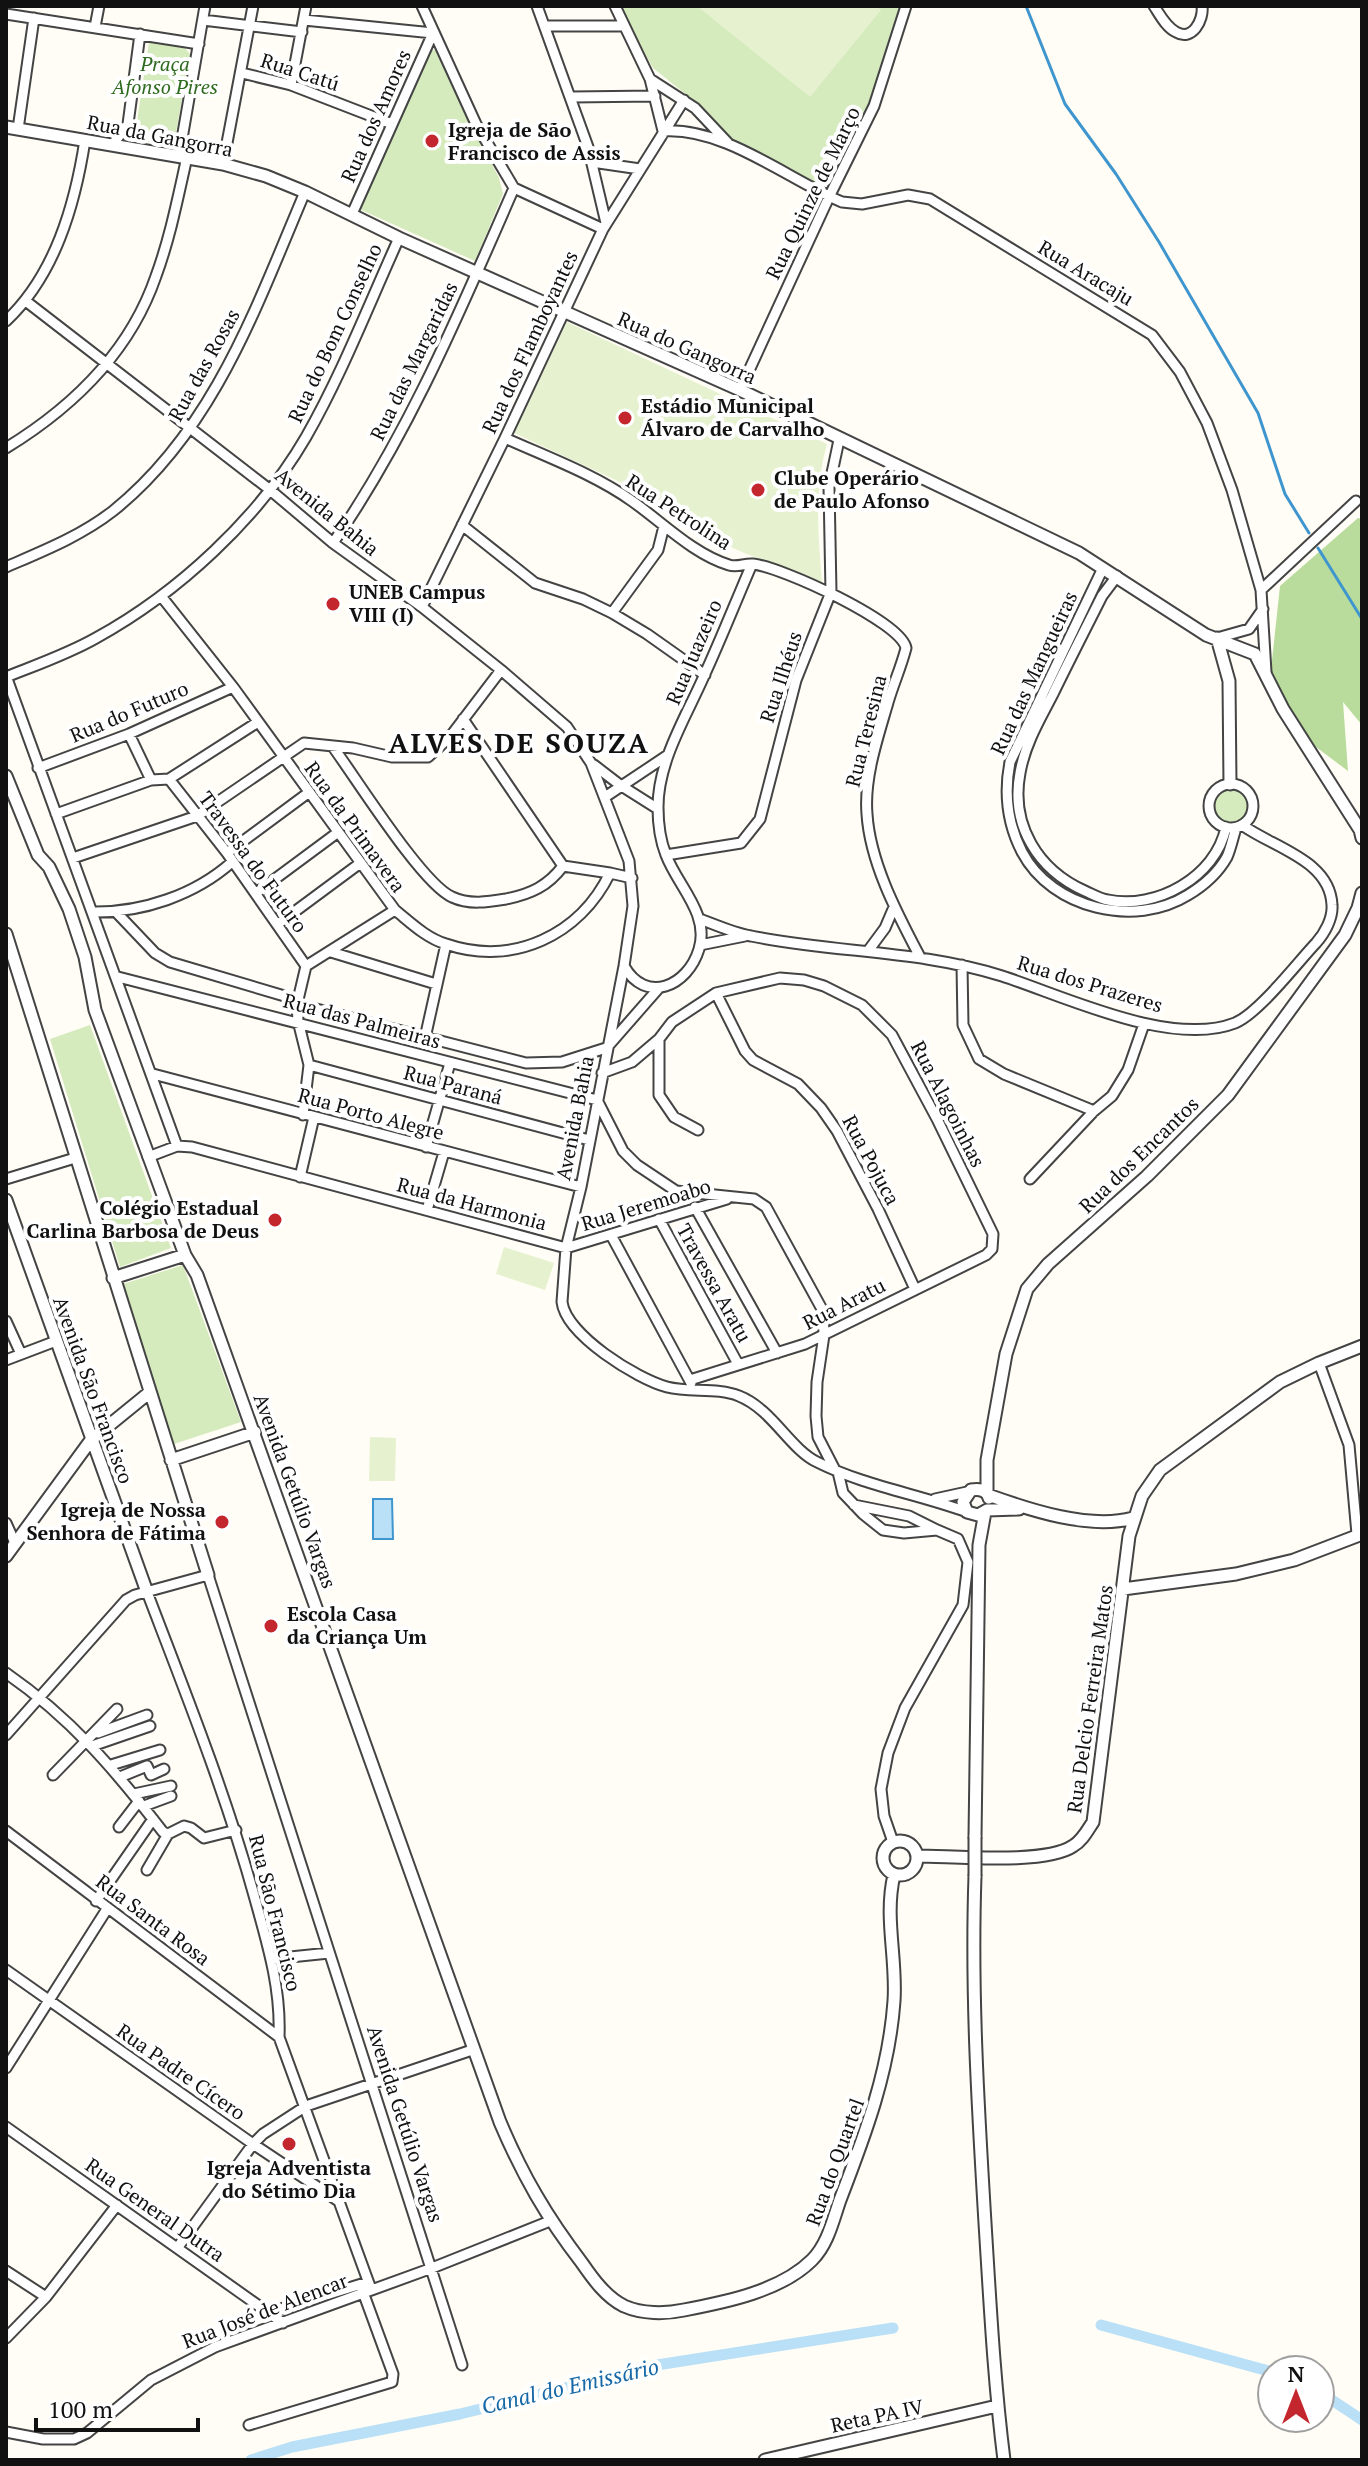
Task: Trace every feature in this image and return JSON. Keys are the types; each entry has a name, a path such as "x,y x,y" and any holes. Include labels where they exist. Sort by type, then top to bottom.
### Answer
{"street":[{"path":"95,27 99,6"},
{"path":"6,448 65,408 107,363 135,322 156,277 183,157 205,6"},
{"path":"223,164 253,6"},
{"path":"291,85 306,6"},
{"path":"422,6 476,124 514,188 604,226"},
{"path":"537,6 572,97 592,162 604,226"},
{"path":"615,6 650,79 663,131"},
{"name":"Rua Quinze de Março","path":"740,390 874,106 906,6"},
{"path":"1154,6 1167,25 1178,34 1194,31 1202,20 1202,6"},
{"path":"6,14 199,44"},
{"path":"12,128 34,18"},
{"path":"203,20 302,32"},
{"path":"304,20 433,33"},
{"path":"546,26 623,26"},
{"name":"Rua dos Amores","path":"352,214 433,33"},
{"path":"113,144 128,124 140,34"},
{"name":"Rua Catú","path":"242,73 291,85 392,124"},
{"name":"Rua Aracaju","path":"650,79 684,100 707,119 730,145"},
{"path":"572,97 655,96"},
{"name":"Rua dos Flamboyantes","path":"422,607 604,226 684,100"},
{"name":"Rua da Gangorra","path":"12,128 223,164 266,176 305,192"},
{"name":"Rua Aracaju","path":"663,131 693,131 730,145 842,202 862,204 908,195 930,199 1152,335 1180,372 1207,423 1232,490 1261,590 1266,672"},
{"path":"6,321 27,302 53,256 80,172 85,140"},
{"path":"592,162 640,169"},
{"name":"Rua das Margaridas","path":"333,543 370,490 477,272 514,188"},
{"name":"Rua do Gangorra","path":"305,192 399,238 740,390 1079,553 1206,635 1217,638"},
{"name":"Rua das Rosas","path":"6,567 72,538 111,512 138,489 192,428 249,324 305,192"},
{"name":"Rua do Bom Conselho","path":"6,676 97,638 161,596 236,530 305,440 399,238"},
{"name":"Avenida Bahia","path":"27,302 192,428 333,543 422,607 501,670 567,727 591,763 629,861 633,906 581,1187 566,1248"},
{"name":"Rua Petrolina","path":"505,438 630,499 664,526 728,565 752,564 782,572 831,592 900,636 906,648 904,656"},
{"name":"Rua Ilhéus","path":"666,855 731,847 741,843 760,819 796,680 831,592 829,487 839,440"},
{"path":"1261,590 1356,501"},
{"path":"462,525 535,583 583,599 612,613 705,675"},
{"path":"612,613 658,550 664,526"},
{"name":"Rua Juazeiro","path":"700,919 666,855 658,809 668,755 752,564"},
{"name":"Rua das Mangueiras","path":"1041,706 1103,568"},
{"name":"Rua das Mangueiras","path":"1060,885 1037,872 1023,853 1009,819 1012,802 1010,762 1102,596 1117,576"},
{"name":"Rua da Primavera","path":"161,596 233,687 359,864 395,910 423,932 446,944 491,952 515,950 546,939 574,923 601,891 610,873"},
{"path":"1217,638 1249,629 1263,609"},
{"path":"1217,638 1255,654 1283,709 1360,830 1362,838"},
{"path":"1217,638 1229,681 1230,784"},
{"name":"Rua Teresina","path":"904,656 887,705 868,789 867,814 872,844 894,907 920,957"},
{"path":"73,858 197,816 304,743 353,748 392,757 428,757 450,737 501,670"},
{"path":"6,676 177,1146 148,1157"},
{"name":"Rua do Futuro","path":"38,768 129,734 233,687"},
{"path":"463,719 563,866 632,878"},
{"path":"56,814 151,780 169,779 258,722"},
{"path":"129,734 151,780"},
{"path":"333,747 427,877 450,896 484,903 524,895 554,878 563,866"},
{"path":"605,797 668,755"},
{"name":"Avenida Bahia","path":"591,763 658,809"},
{"name":"Avenida Getúlio Vargas","path":"6,776 11,805 38,855 49,867 69,909 85,957 95,1010 185,1255 197,1275 255,1432 447,1968 472,2050 522,2173 550,2221 604,2291 624,2306"},
{"name":"Travessa do Futuro","path":"169,779 256,893 306,966"},
{"path":"1230,784 1244,788 1253,800 1252,814 1235,827 1215,821 1209,806 1215,790 1230,784"},
{"path":"92,912 138,908 190,891 211,880 230,858 308,793"},
{"name":"Rua das Mangueiras","path":"1012,802 1033,847 1070,897 1106,905 1158,908 1204,885 1227,857 1235,827"},
{"name":"Rua das Mangueiras","path":"1106,905 1155,898 1197,875 1235,827"},
{"name":"Rua dos Prazeres","path":"700,919 748,936 962,965 1144,1024 1196,1031 1236,1023 1260,1005 1321,938 1333,913 1332,891 1325,877 1311,865 1235,827"},
{"path":"256,893 337,833"},
{"path":"1023,853 1033,847"},
{"path":"278,924 359,864"},
{"path":"1197,875 1204,885"},
{"name":"Rua dos Encantos","path":"988,1494 987,1460 1006,1354 1027,1289 1048,1264 1147,1176 1228,1095 1345,935 1362,893"},
{"path":"868,951 885,928 894,907"},
{"path":"303,1115 309,1065 298,1021 298,1002 306,966 395,910"},
{"name":"Rua das Palmeiras","path":"116,912 155,953 170,962 425,1038 526,1063 562,1062 606,1048"},
{"path":"606,1048 658,989 686,972 695,960 700,945 700,919"},
{"name":"Avenida Getúlio Vargas","path":"6,934 113,1278 462,2365"},
{"name":"Rua dos Prazeres","path":"700,945 748,936"},
{"path":"425,1038 446,944"},
{"path":"331,952 436,984"},
{"path":"962,965 963,1025 979,1059 1004,1074 1094,1111"},
{"path":"624,966 630,977 642,985 658,989"},
{"name":"Rua das Palmeiras","path":"118,977 597,1100"},
{"name":"Rua Alagoinhas","path":"602,1073 632,1062 659,1039 672,1022 716,993 780,978 824,986 862,1005 892,1035 993,1234"},
{"name":"Rua Pojuca","path":"716,993 745,1051 753,1060 798,1084 837,1131 915,1289"},
{"path":"1030,1179 1112,1096 1128,1070 1144,1024"},
{"path":"659,1039 659,1095 674,1117 698,1130"},
{"path":"426,1147 450,1063"},
{"name":"Rua Paraná","path":"309,1065 589,1140"},
{"name":"Rua Porto Alegre","path":"153,1074 581,1187"},
{"path":"597,1100 623,1151 637,1165 676,1191 754,1199 766,1207 823,1311 824,1335 817,1382 818,1437 837,1470 843,1493 883,1530 904,1533 937,1530"},
{"path":"300,1177 314,1117"},
{"name":"Rua da Harmonia","path":"177,1146 192,1147 566,1248 563,1310 575,1328 609,1359 667,1387 692,1384 737,1395 758,1406 814,1461 881,1487 933,1499 969,1513"},
{"path":"427,1210 444,1152"},
{"path":"6,1179 75,1158"},
{"path":"676,1191 680,1203 676,1214"},
{"name":"Rua Jeremoabo","path":"566,1248 736,1196"},
{"name":"Avenida São Francisco","path":"6,1200 147,1592"},
{"path":"695,1207 777,1353"},
{"name":"Travessa Aratu","path":"659,1219 738,1364"},
{"name":"Rua Aratu","path":"692,1384 738,1364 824,1335 986,1255 992,1249 993,1234"},
{"path":"611,1235 692,1384"},
{"path":"113,1278 185,1255"},
{"path":"6,1321 21,1354"},
{"path":"6,1360 56,1341"},
{"name":"Rua Delcio Ferreira Matos","path":"917,1856 1028,1857 1057,1854 1074,1846 1085,1835 1093,1822 1129,1536 1142,1496 1160,1470 1280,1382 1362,1346"},
{"path":"1123,1589 1236,1574 1294,1560 1359,1534 1349,1445 1319,1363"},
{"path":"6,1556 91,1440 150,1392"},
{"path":"171,1460 255,1432"},
{"path":"1349,1445 1362,1444"},
{"name":"Rua dos Encantos","path":"969,1491 987,1460"},
{"path":"933,1499 980,1489 1028,1509 1112,1524 1129,1536"},
{"path":"969,1491 963,1502 979,1545"},
{"path":"988,1494 990,1506 986,1511 979,1545 973,1969 997,2406 1004,2460"},
{"path":"854,1505 909,1516 958,1539 968,1562 963,1605 905,1708 888,1753 881,1789 884,1816 893,1842"},
{"path":"969,1513 978,1515 986,1511 1028,1509"},
{"path":"1112,1524 1133,1518"},
{"path":"6,1523 15,1543"},
{"path":"6,1735 126,1600 208,1575"},
{"name":"Rua São Francisco","path":"147,1592 236,1830 271,1959 280,2003 279,2037 306,2106 393,2374 392,2382 386,2386 249,2425"},
{"path":"6,1673 91,1740 163,1832 168,1834"},
{"path":"53,1775 91,1740 117,1709"},
{"path":"91,1740 149,1720"},
{"path":"111,1765 160,1750"},
{"path":"120,1777 147,1766 151,1775 164,1769"},
{"path":"119,1827 139,1800 171,1791 139,1800"},
{"path":"96,1901 153,1819"},
{"path":"147,1870 168,1834 184,1826 204,1838 236,1830"},
{"name":"Rua Santa Rosa","path":"6,1831 279,2037"},
{"path":"904,1841 913,1846 917,1856 909,1873 894,1875 884,1865 883,1854 893,1842 904,1841"},
{"name":"Rua do Quartel","path":"624,2306 649,2313 678,2312 716,2304 765,2288 797,2272 822,2248 876,2106 889,2044 894,2000 888,1906 894,1875"},
{"path":"6,2068 107,1909"},
{"path":"271,1959 329,1953"},
{"name":"Rua Padre Cícero","path":"6,1970 337,2200"},
{"path":"178,2247 263,2134 306,2106 472,2050"},
{"name":"Rua General Dutra","path":"6,2127 283,2323"},
{"path":"6,2338 46,2297 117,2205"},
{"name":"Rua José de Alencar","path":"271,2312 432,2268 550,2221"},
{"path":"6,2271 46,2297"},
{"name":"Rua José de Alencar","path":"6,2432 43,2439 74,2439 87,2433 151,2380 179,2363 367,2288"},
{"name":"Reta PA IV","path":"765,2460 997,2406"}],"green space":[{"path":"621,6 902,6 871,102 832,182 820,186 739,146 693,100 653,68"},
{"path":"697,6 876,6 881,10 810,97"},
{"name":"Praça Afonso Pires","path":"149,42 183,46 190,54 175,138 167,144 123,139 137,121"},
{"path":"430,50 435,50 499,178 503,194 475,261 359,209"},
{"path":"567,322 827,444 819,495 822,582 744,553 687,527 687,513 514,433"},
{"path":"1358,518 1362,519 1362,725 1343,702 1348,771 1316,747 1270,679 1280,586"},
{"path":"1232,786 1246,792 1252,806 1246,820 1232,826 1218,820 1212,806 1218,792"},
{"path":"90,1025 171,1248 120,1267 50,1039"},
{"path":"504,1247 554,1263 545,1290 496,1274"},
{"path":"183,1265 241,1422 174,1444 120,1285"},
{"path":"370,1437 396,1438 395,1481 369,1481"}],"water":[{"path":"373,1499 392,1499 393,1539 373,1539"}],"waterway":[{"path":"1026,6 1065,104 1116,174 1159,242 1258,413 1285,494 1309,533"},
{"path":"1318,548 1362,619"},
{"name":"Canal do Emissário","path":"1101,2325 1256,2368"},
{"name":"Canal do Emissário","path":"251,2460 292,2447 460,2414 657,2365 893,2328"},
{"name":"Canal do Emissário","path":"1336,2403 1362,2420"}],"place":[{"name":"Igreja de São Francisco de Assis","path":"432,141"},
{"name":"Estádio Municipal Álvaro de Carvalho","path":"625,418"},
{"name":"Clube Operário de Paulo Afonso","path":"758,490"},
{"name":"UNEB Campus VIII (I)","path":"333,604"},
{"name":"Colégio Estadual Carlina Barbosa de Deus","path":"275,1220"},
{"name":"Igreja de Nossa Senhora de Fátima","path":"222,1522"},
{"name":"Escola Casa da Criança Um","path":"271,1626"},
{"name":"Igreja Adventista do Sétimo Dia","path":"289,2144"}],"district":[{"name":"ALVES DE SOUZA","path":"519,743"}]}
